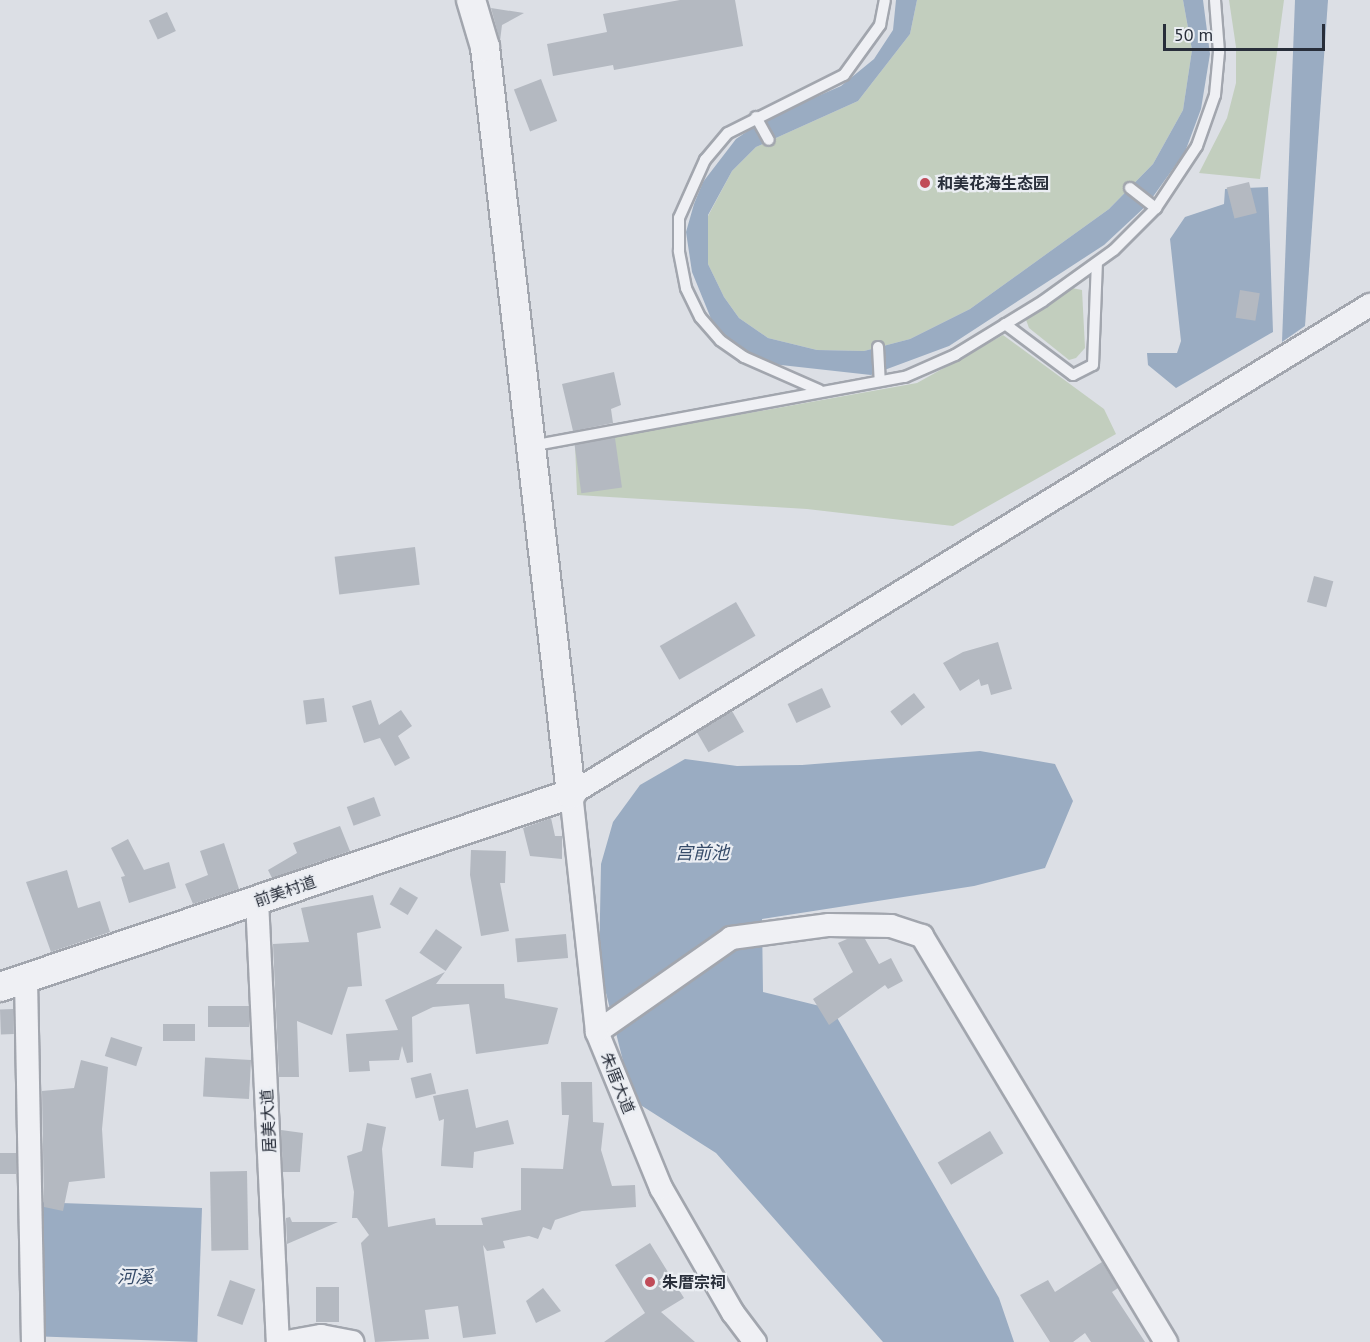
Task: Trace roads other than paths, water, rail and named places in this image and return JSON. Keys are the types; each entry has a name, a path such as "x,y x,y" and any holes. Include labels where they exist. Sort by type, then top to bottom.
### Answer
{"street":[{"path":"471,0 485,46 571,794 1370,305"},
{"name":"前美村道","path":"13,983 571,794"},
{"name":"朱厝大道","path":"571,794 597,1032 661,1188 733,1313 755,1342"},
{"name":"居美大道","path":"257,900 278,1342"},
{"path":"597,1032 731,938 829,925 891,926 922,936 1166,1342"},
{"path":"13,983 33,1342"},
{"path":"287,1342 321,1336 352,1342"}],"lane":[{"path":"819,390 744,357 720,340 700,317 686,288 679,218 688,192 705,160 728,132 844,75 880,25 885,0"},
{"path":"531,446 819,390 905,376 955,355 1005,324 1097,263 1156,208 1197,146 1215,95 1219,52 1215,0"},
{"path":"756,117 769,140"},
{"path":"1130,188 1156,208"},
{"path":"1005,324 1073,375 1093,365 1097,263"},
{"path":"879,347 880,380"}],"water":[{"path":"896,0 917,0 910,34 858,101 756,147 732,171 708,215 708,264 724,297 739,318 768,338 817,350 864,351 910,339 970,309 1109,209 1153,164 1183,110 1192,50 1183,0 1203,0 1210,54 1201,109 1185,152 1147,205 1104,245 949,346 871,375 772,364 742,349 714,326 692,272 686,232 694,204 703,182 736,139 765,119 841,86 874,59 893,30"},
{"path":"1295,0 1328,0 1305,326 1282,342"},
{"path":"1268,187 1273,332 1176,388 1148,365 1147,353 1177,353 1181,341 1170,239 1185,217 1224,204 1225,189"},
{"name":"宫前池","path":"980,751 1055,764 1073,801 1045,868 974,886 762,919 763,992 832,1009 999,1298 1014,1342 883,1342 716,1153 639,1104 623,1061 599,965 601,864 613,822 640,785 685,759 737,766 802,765"},
{"name":"河溪","path":"40,1202 202,1208 197,1342 35,1336"}],"place":[{"name":"和美花海生态园","path":"925,183"},
{"name":"朱厝宗祠","path":"650,1282"}]}
